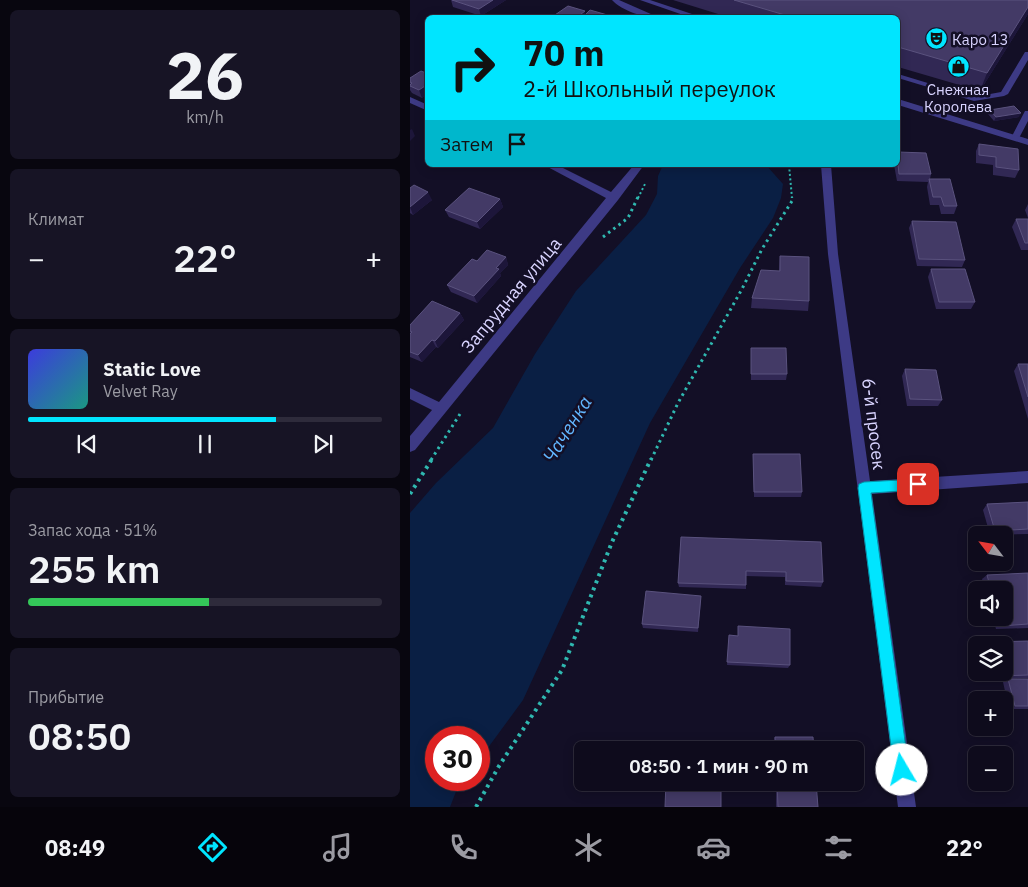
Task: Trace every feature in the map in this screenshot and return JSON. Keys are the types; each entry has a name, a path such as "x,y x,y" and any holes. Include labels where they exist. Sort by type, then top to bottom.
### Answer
{"street":[{"path":"410,100 425,107"},
{"path":"900,103 1028,142"},
{"path":"552,167 614,198"},
{"name":"Запрудная улица","path":"410,446 439,408 614,198 637,167"},
{"name":"6-й просек","path":"826,167 834,254 907,807"},
{"path":"410,392 439,408"},
{"path":"864,488 1028,477"}],"lane":[{"path":"615,0 620,4 649,15"},
{"path":"643,0 692,15"},
{"path":"900,77 974,99 1004,94 1028,54"},
{"path":"1015,138 1028,113"}],"path":[{"path":"476,807 499,766 562,670 612,542 678,403 742,290 762,250 792,201 789,167"}],"water":[{"name":"Чаченка","path":"662,167 768,167 783,184 781,198 773,218 740,268 650,423 523,700 490,745 490,726 425,726 425,791 456,791 450,807 410,807 410,513 436,483 493,428 535,354 576,291 646,215 657,194 658,176"}],"building":[{"path":"452,0 493,0 479,9"},
{"path":"734,0 1028,0 1028,7 987,73 900,48 900,15 785,15"},
{"path":"568,6 585,11 580,15 555,15"},
{"path":"590,10 608,15 585,15"},
{"path":"421,71 425,73 425,86 419,90 410,86 412,83 410,78"},
{"path":"1014,106 1021,113 996,117 990,110"},
{"path":"979,144 1018,149 1019,170 996,167 996,157 979,155"},
{"path":"900,152 926,153 931,174 899,174"},
{"path":"929,179 950,179 957,206 944,206 941,197 933,197"},
{"path":"414,185 428,192 410,207 410,188"},
{"path":"469,188 500,199 477,222 445,210"},
{"path":"1016,219 1028,219 1028,243 1025,243"},
{"path":"912,221 956,222 965,260 919,259"},
{"path":"487,250 506,257 496,268 499,269 474,296 447,285 472,259 477,261"},
{"path":"780,256 809,257 809,301 752,298 761,270 780,271"},
{"path":"931,269 965,269 975,302 939,302"},
{"path":"432,301 460,313 435,341 432,340 418,355 410,352 410,334 412,332 410,331 410,325"},
{"path":"751,348 786,348 787,374 751,374"},
{"path":"1018,364 1028,364 1028,397"},
{"path":"905,369 936,370 942,400 910,399"},
{"path":"753,454 800,454 802,492 754,492"},
{"path":"1028,502 1028,529 1013,530 1013,526 994,526 987,504"},
{"path":"681,537 821,542 823,582 786,581 786,572 746,571 746,585 678,583"},
{"path":"1028,573 1028,624 1013,625 1013,581 989,581 987,575"},
{"path":"646,591 701,596 698,628 642,624"},
{"path":"738,626 790,629 790,665 727,662 729,635 738,636"},
{"path":"1013,641 1028,641 1028,675 1013,676"},
{"path":"1013,679 1028,679 1028,706 1015,706 1013,691 1011,691 1009,681 1013,681"},
{"path":"775,737 813,737 813,741 775,741"},
{"path":"666,791 721,791 721,807 665,807"},
{"path":"777,791 817,791 818,807 778,807"}],"place":[{"name":"Каро 13","path":"936,39"},
{"name":"Снежная Королева","path":"958,66"}],"route":[{"path":"902,770 864,488 918,484"}]}
